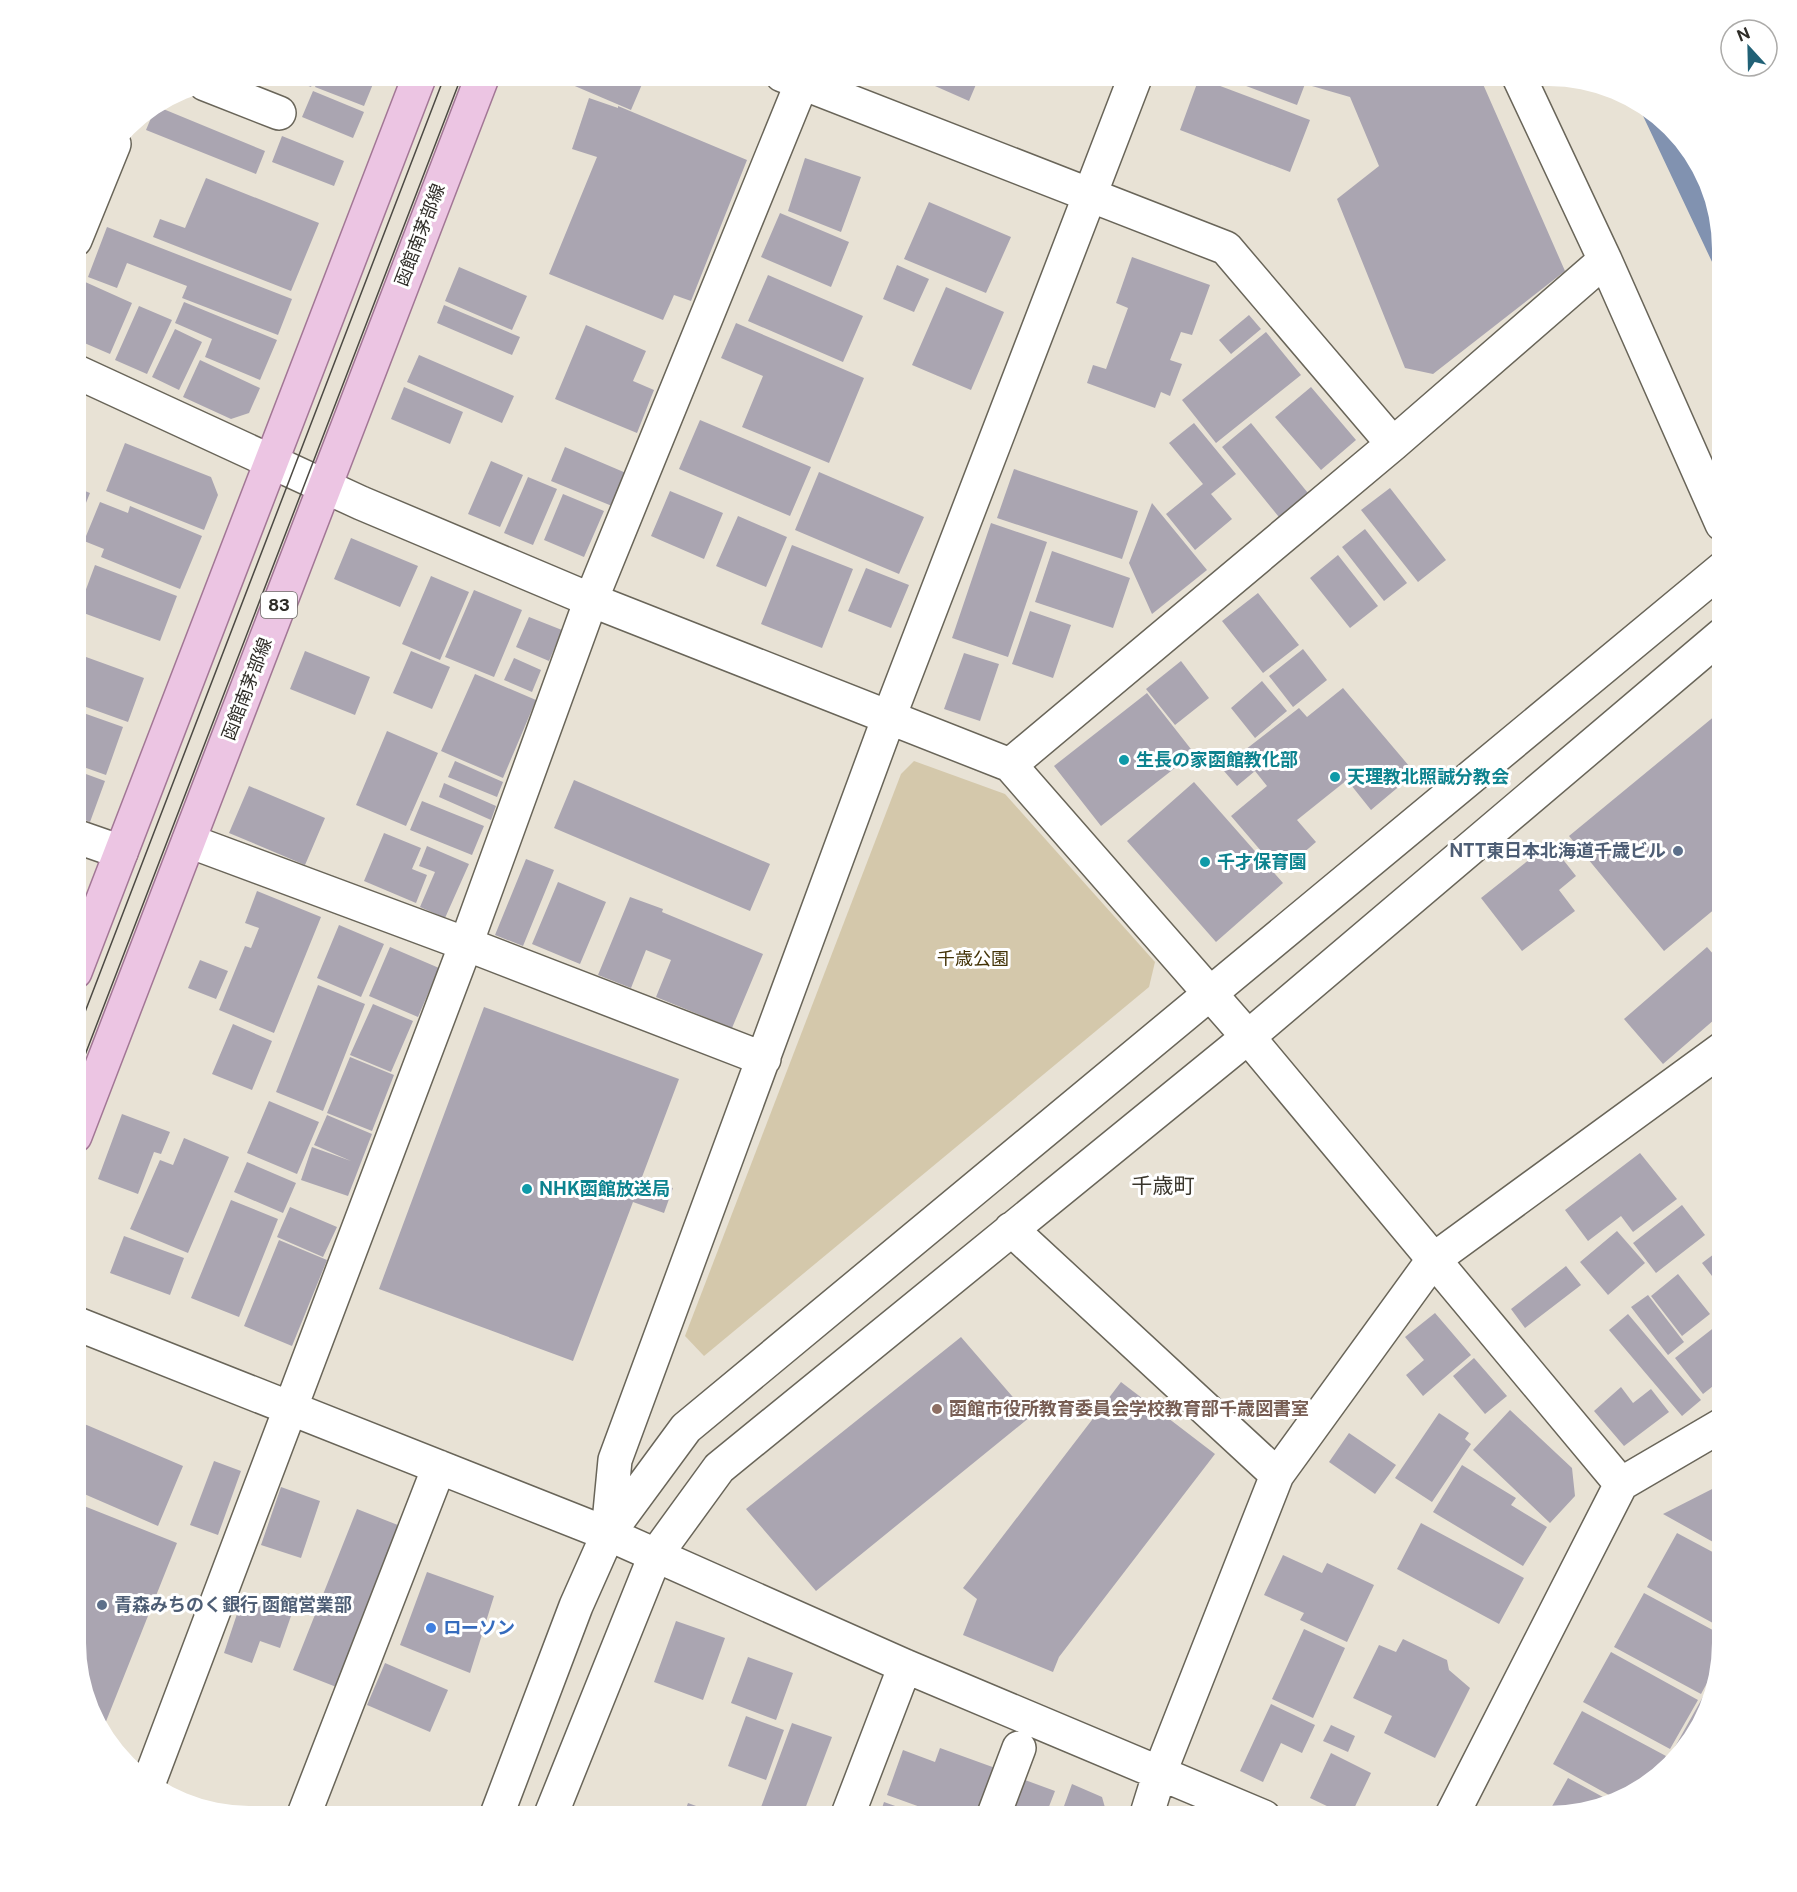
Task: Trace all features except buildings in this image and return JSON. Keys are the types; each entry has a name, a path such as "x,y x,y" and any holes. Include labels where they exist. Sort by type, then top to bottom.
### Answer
{"main road":[{"path":"86,943 416,86"},
{"name":"函館南茅部線","path":"86,1108 479,86"}],"street":[{"path":"152,1775 466,944 591,600 793,86"},
{"path":"816,86 1226,248 1393,444"},
{"path":"608,1534 615,1460 889,717 1132,86"},
{"path":"1523,86 1605,260 1712,501"},
{"path":"217,89 279,113"},
{"path":"1010,765 1393,444 1605,260"},
{"path":"86,376 324,486 591,600 1010,765 1248,1037 1621,1484"},
{"path":"500,1806 576,1606 608,1534 686,1428 1712,577"},
{"path":"554,1806 655,1556 719,1468 1248,1037 1712,643"},
{"path":"86,840 121,852"},
{"path":"189,841 466,944 764,1059"},
{"path":"1149,1806 1160,1772 1277,1475 1433,1260 1712,1056"},
{"path":"1011,1229 1277,1475"},
{"path":"86,1327 608,1534 905,1666 1239,1806"},
{"path":"1457,1806 1621,1484 1712,1431"},
{"path":"307,1806 439,1467"},
{"path":"851,1806 905,1666"},
{"path":"997,1806 1019,1748"}],"green space":[{"name":"千歳公園","path":"914,761 1005,794 1155,962 1149,987 704,1356 685,1336 901,774"}],"water":[{"path":"1643,116 1671,141 1695,176 1706,206 1712,262"}],"tram line":[{"path":"86,1009 441,86"},
{"path":"86,1052 458,86"}],"place":[{"name":"生長の家函館教化部","path":"1124,760"},
{"name":"天理教北照誠分教会","path":"1335,777"},
{"name":"NTT東日本北海道千歳ビル","path":"1678,851"},
{"name":"千才保育園","path":"1205,862"},
{"name":"NHK函館放送局","path":"527,1189"},
{"name":"函館市役所教育委員会学校教育部千歳図書室","path":"937,1409"},
{"name":"青森みちのく銀行 函館営業部","path":"102,1605"},
{"name":"ローソン","path":"431,1628"}],"district":[{"name":"千歳町","path":"1163,1186"}]}
